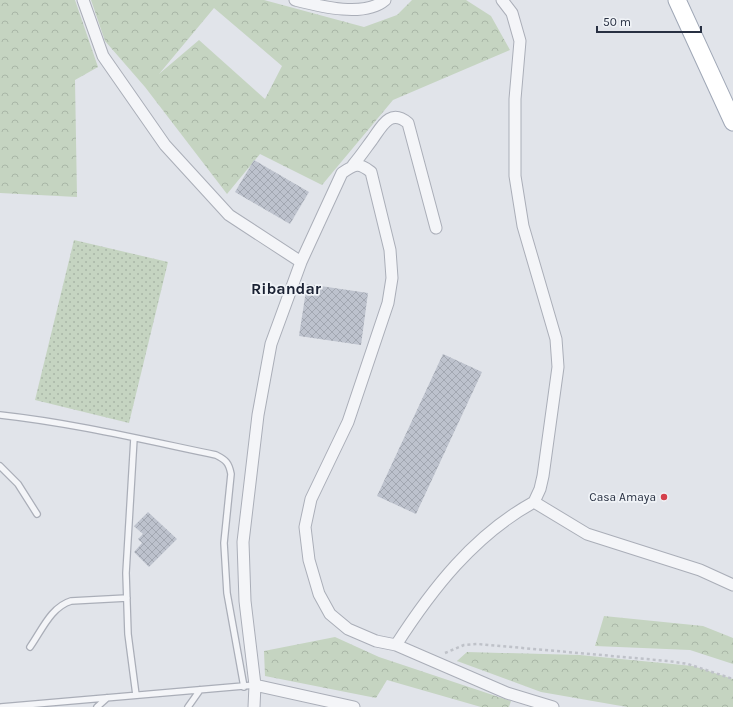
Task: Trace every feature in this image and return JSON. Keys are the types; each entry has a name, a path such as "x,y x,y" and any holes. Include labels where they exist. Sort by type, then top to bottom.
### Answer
{"main road":[{"path":"677,0 733,122"}],"street":[{"path":"83,0 102,56 164,145 228,215 301,262"},
{"path":"294,0 324,7 360,10 385,0"},
{"path":"396,645 420,608 451,570 482,538 514,513 534,502 540,489 543,476 558,367 556,340 523,226 515,176 515,99 520,41 512,13 502,0"},
{"path":"254,707 249,686 243,542 258,415 271,344 301,262 342,174 353,165 384,122 392,117 402,118 408,123 436,228"},
{"path":"353,165 363,166 371,172 390,250 392,278 388,303 348,422 311,499 305,527 309,560 320,594 330,614 348,629 376,642 396,645 507,693 553,707"},
{"path":"534,502 587,534 700,570 733,585"},
{"path":"249,686 354,707"}],"lane":[{"path":"0,415 49,420 216,455 225,459 230,464 231,474 224,543 227,593 249,686 1,707"},
{"path":"134,438 126,573 128,634 136,695"},
{"path":"0,466 18,484 37,514"},
{"path":"30,647 54,610 62,604 71,601 127,598"},
{"path":"188,707 200,690"},
{"path":"97,707 107,698"}],"path":[{"path":"433,661 449,650 464,645 478,644 668,660 688,664 733,679"}],"green space":[{"path":"0,0 75,0 98,67 75,80 77,197 0,193"},
{"path":"91,0 264,0 364,27 397,15 412,0 466,0 491,16 510,50 393,100 322,185 260,154 227,194 145,87 105,41","holes":["214,8 282,66 265,99 199,40 159,74"]},
{"path":"74,240 168,262 129,423 35,400"},
{"path":"604,616 703,626 733,638 733,664 690,650 595,646"},
{"path":"335,637 379,657 511,701 509,707 481,707 387,680 376,698 265,676 264,651"},
{"path":"467,652 580,655 693,666 733,679 733,707 627,707 541,692 457,661"}],"building":[{"path":"254,160 309,192 290,224 235,192"},
{"path":"307,284 368,293 361,345 299,336"},
{"path":"443,354 482,372 416,514 377,496"},
{"path":"148,512 177,539 149,567 134,552 142,543 138,539 143,534 134,526"}],"place":[{"name":"Casa Amaya","path":"664,497"}],"district":[{"name":"Ribandar","path":"286,288"}]}
